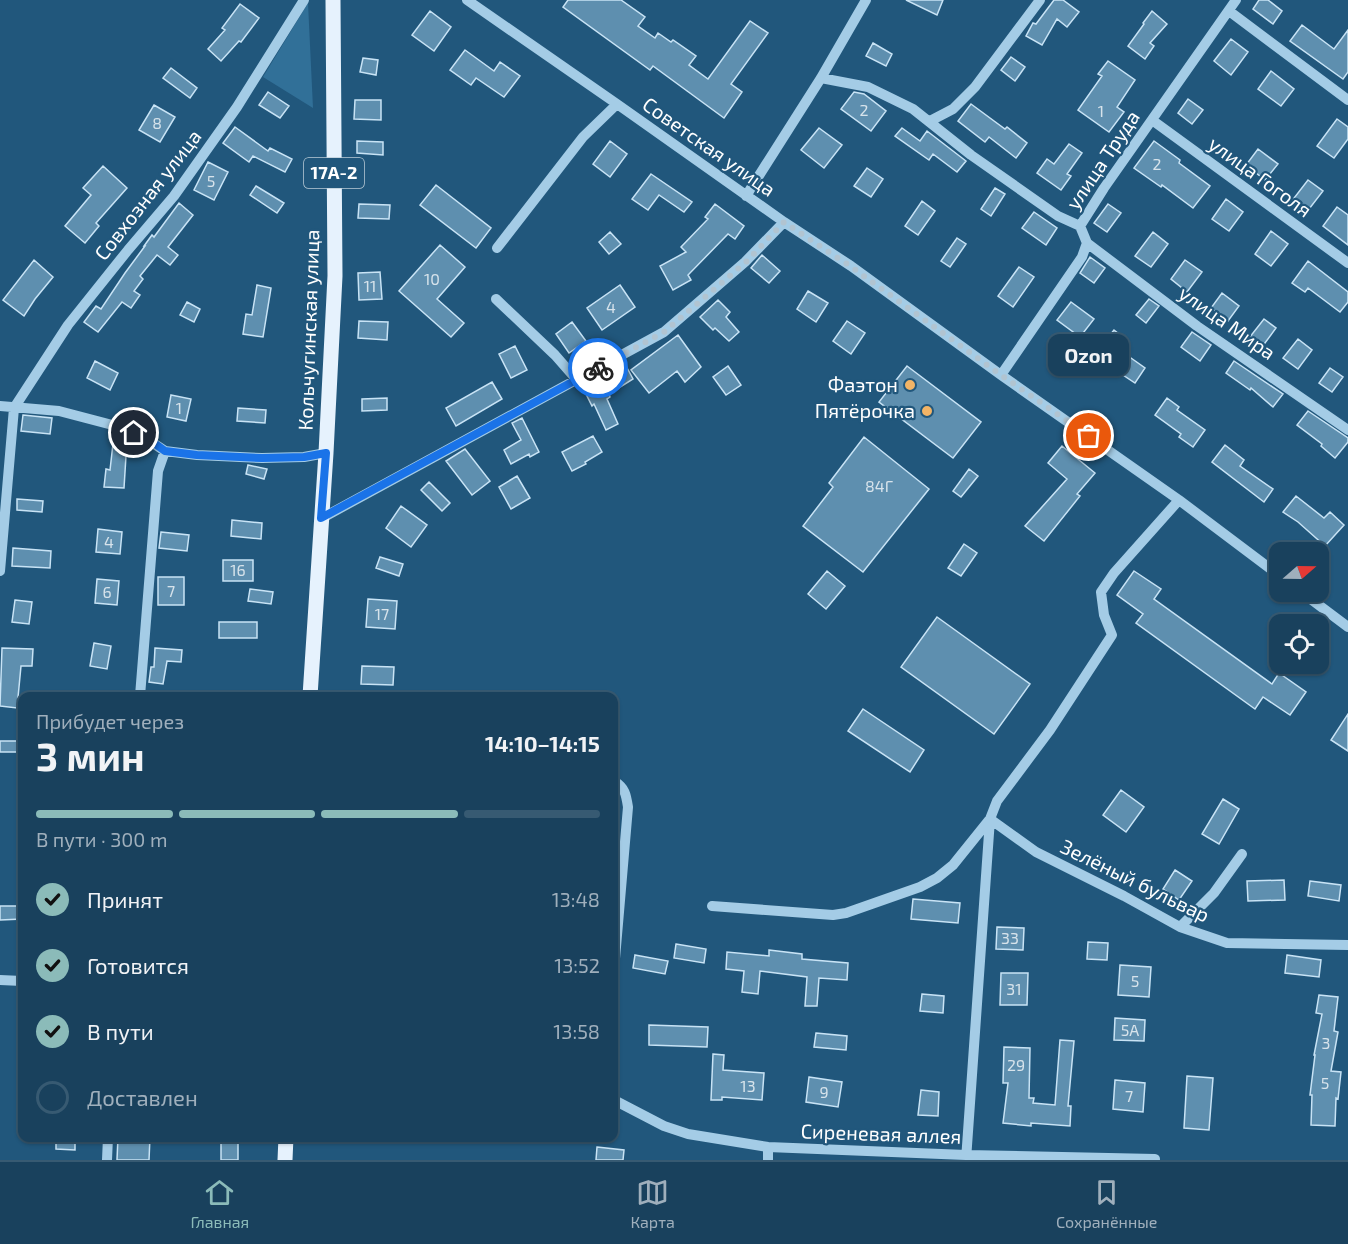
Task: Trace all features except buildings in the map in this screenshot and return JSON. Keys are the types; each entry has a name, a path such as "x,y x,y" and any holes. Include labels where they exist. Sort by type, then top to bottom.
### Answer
{"main road":[{"name":"Кольчугинская улица","path":"310,692 335,276 333,0"},
{"path":"285,1160 286,1142"}],"street":[{"name":"Совхозная улица","path":"14,408 68,325 174,196 199,161 237,107 304,0"},
{"name":"Советская улица","path":"467,0 746,196 850,266 1179,500 1269,568"},
{"path":"746,196 821,78 866,0"},
{"path":"930,122 953,109 975,87 1040,0"},
{"name":"улица Труда","path":"1087,243 1080,226 1104,188 1236,0"},
{"path":"1228,11 1348,100"},
{"path":"821,78 868,87 914,109 971,155 1058,216 1080,226"},
{"path":"497,248 583,137 617,104"},
{"name":"улица Гоголя","path":"1152,120 1348,263"},
{"path":"321,518 664,332 746,262 784,222"},
{"path":"1001,375 1082,257 1087,243"},
{"name":"улица Мира","path":"1087,243 1197,326 1348,430"},
{"path":"496,299 555,355 576,379"},
{"path":"0,406 59,411 120,427 147,438 165,451 262,458 304,457 326,453"},
{"path":"0,571 14,408"},
{"path":"140,692 158,471 165,451"},
{"path":"966,1158 990,819 997,801 1050,730 1112,635 1104,615 1101,592 1114,573 1179,500"},
{"path":"1315,602 1348,627"},
{"path":"618,784 622,786 626,795 628,807 618,923"},
{"path":"712,906 833,915 846,913 920,887 937,878 953,865 990,819"},
{"name":"Зелёный бульвар","path":"990,819 1036,852 1180,927 1227,943 1348,945"},
{"path":"1180,927 1214,893 1242,854"},
{"path":"0,980 18,981"},
{"name":"Сиреневая аллея","path":"618,1102 664,1126 688,1134 768,1147 966,1158 1155,1159"},
{"path":"107,1160 108,1142"},
{"path":"768,1147 768,1160"}],"shaded area":[{"path":"308,3 313,108 263,77"}],"way so far":[{"path":"598,368 664,332 746,262 784,222 850,266 1089,436"}],"place":[{"name":"Фаэтон","path":"910,385"},
{"name":"Пятёрочка","path":"927,411"},
{"name":"Ozon","path":"1089,436"}],"route":[{"path":"134,433 147,438 165,451 197,455 262,458 304,457 326,453 321,518 598,368"}]}
